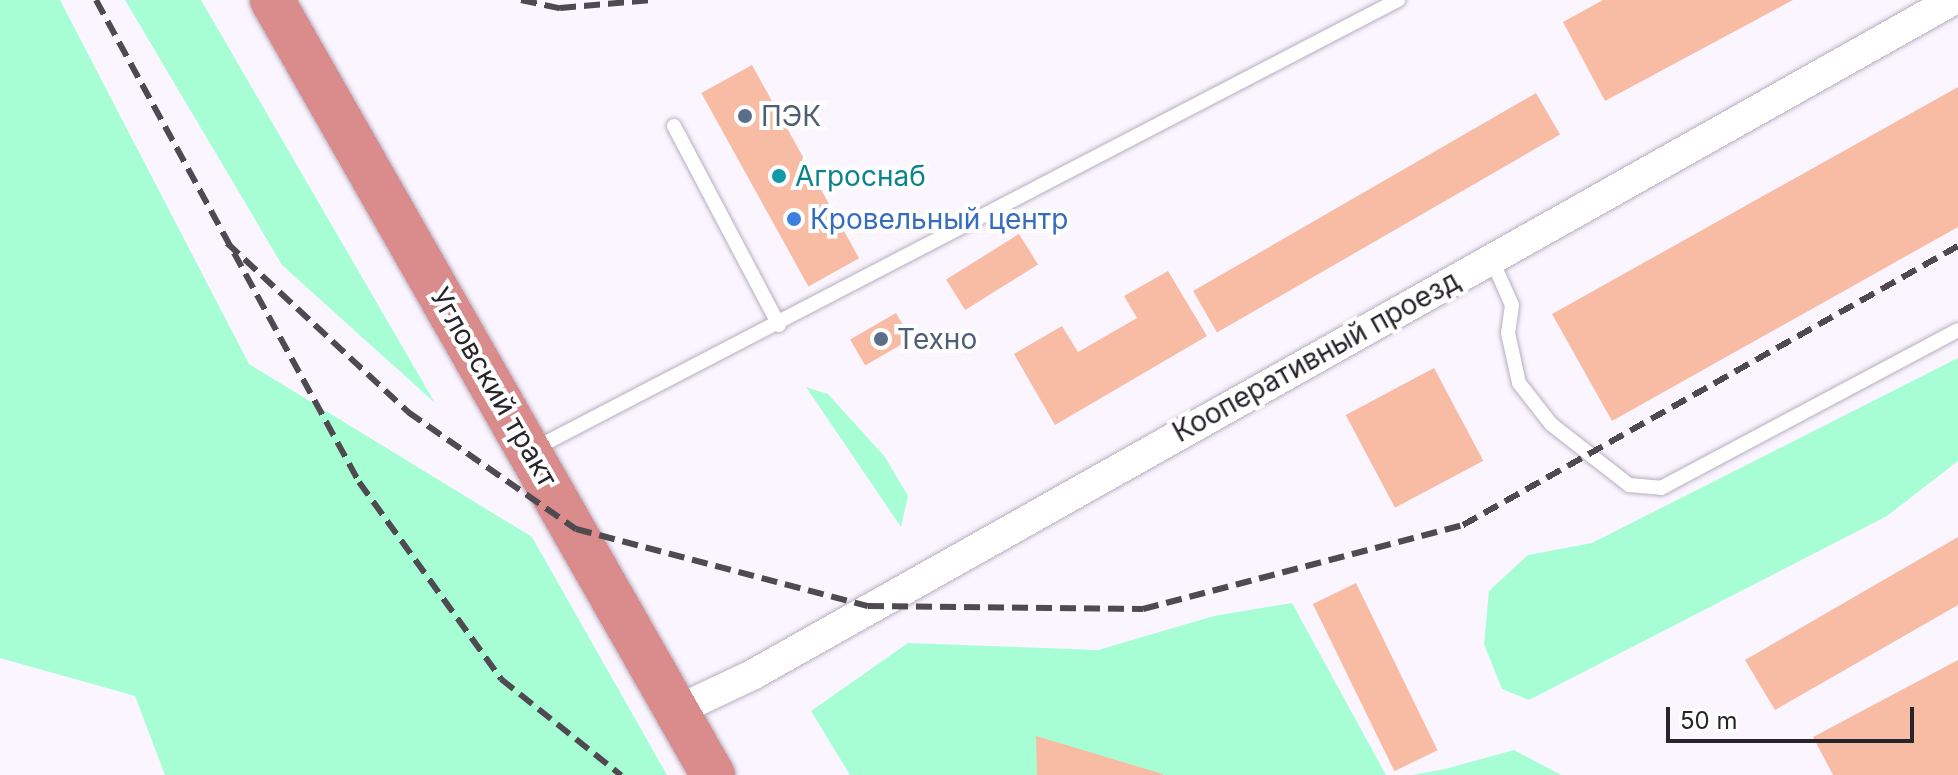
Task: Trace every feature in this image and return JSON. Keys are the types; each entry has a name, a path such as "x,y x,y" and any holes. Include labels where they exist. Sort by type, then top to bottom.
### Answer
{"highway":[{"name":"Угловский тракт","path":"272,0 713,775"}],"street":[{"name":"Кооперативный проезд","path":"678,710 754,674 1953,0"}],"lane":[{"path":"531,451 779,325 1398,0"},
{"path":"674,126 779,325"},
{"path":"1491,258 1512,305 1508,333 1519,383 1551,424 1629,485 1661,488 1958,330"}],"green space":[{"path":"0,0 60,0 249,364 532,537 667,775 165,775 135,696 0,658"},
{"path":"125,0 201,0 435,403 282,265"},
{"path":"1958,358 1958,461 1887,516 1529,700 1502,689 1484,644 1489,591 1528,555 1592,543"},
{"path":"806,387 828,394 885,457 908,496 901,527"},
{"path":"1292,603 1386,775 850,775 811,711 908,643 1098,650 1214,616"},
{"path":"1514,750 1561,775 1413,775 1445,769"}],"building":[{"path":"1603,0 1793,0 1605,101 1563,22"},
{"name":"Агроснаб","path":"752,65 859,258 808,286 701,93"},
{"path":"1958,87 1958,227 1612,421 1552,314"},
{"path":"1536,93 1560,135 1217,333 1193,291"},
{"path":"1019,234 1038,265 965,310 946,280"},
{"path":"1168,271 1207,336 1055,425 1014,354 1062,326 1078,352 1137,318 1124,296"},
{"name":"Техно","path":"896,313 911,339 865,365 850,340"},
{"path":"1434,368 1483,461 1395,508 1346,415"},
{"path":"1958,537 1958,605 1775,710 1745,660"},
{"path":"1356,583 1438,750 1394,771 1313,604"},
{"path":"1958,660 1958,775 1833,775 1813,737"},
{"path":"1036,736 1163,774 1163,775 1037,775"}],"railway":[{"path":"96,0 359,482 501,679 621,775"},
{"path":"521,0 560,8 652,0"},
{"path":"227,243 408,412 576,529 868,606 1143,609 1463,525 1958,246"}],"place":[{"name":"ПЭК","path":"745,116"},
{"name":"Агроснаб","path":"779,176"},
{"name":"Кровельный центр","path":"794,219"},
{"name":"Техно","path":"881,339"}]}
